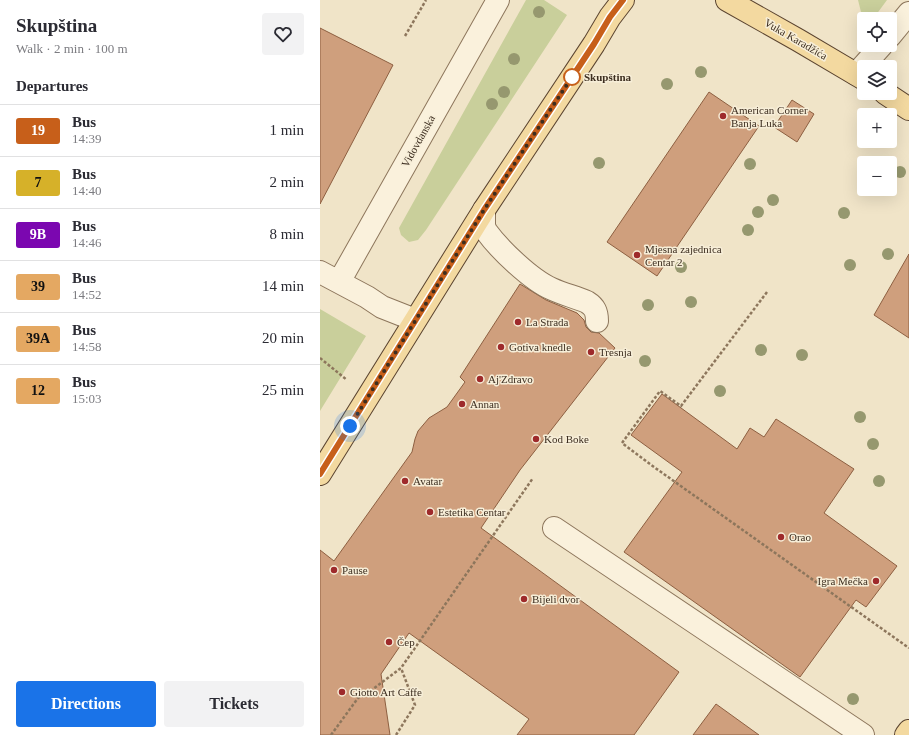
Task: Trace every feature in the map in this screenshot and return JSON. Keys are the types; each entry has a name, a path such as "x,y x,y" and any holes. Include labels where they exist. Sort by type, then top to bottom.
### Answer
{"main road":[{"path":"320,474 414,320 484,210 594,44 610,17 623,0"},
{"name":"Vuka Karadžića","path":"726,0 857,74"},
{"path":"896,100 909,109"},
{"path":"906,735 909,730"}],"street":[{"name":"Vidovdanska","path":"414,320 382,307 367,297 329,277 498,0"},
{"path":"897,28 909,13"},
{"path":"484,210 484,226 486,231 517,264 528,274 550,288 592,305 595,310 597,321"},
{"path":"554,528 863,735"}],"path":[{"path":"405,36 426,0"},
{"path":"767,292 681,406 660,391 622,443 909,648"},
{"path":"320,358 349,382"},
{"path":"331,735 358,698 369,692 401,668 533,478"},
{"path":"396,735 415,705 401,668"}],"green space":[{"path":"526,0 544,0 567,15 426,230 418,240 409,242 401,235 399,228"},
{"path":"858,0 887,0 878,12 861,12"},
{"path":"320,309 366,336 320,411"}],"building":[{"path":"320,28 393,65 320,204"},
{"path":"709,92 759,126 657,276 607,242"},
{"path":"792,100 814,114 797,142 774,127"},
{"path":"909,254 909,338 874,315"},
{"path":"520,284 546,300 577,313 584,320 586,327 591,332 599,333 615,348 520,470 481,528 679,672 634,735 517,735 529,719 409,633 381,674 390,735 320,735 320,550 334,561 412,452 418,431 429,418 447,407 465,382 460,377"},
{"path":"662,394 737,449 750,428 764,437 776,419 854,469 824,513 897,566 866,607 856,600 800,677 624,552 682,472 631,435"},
{"path":"716,704 759,735 693,735"}],"bus line":[{"name":"19","path":"320,474 414,320 484,210 594,44 610,17 623,0"}],"place":[{"name":"Skupština","path":"572,77"},
{"name":"American Corner Banja Luka","path":"723,116"},
{"name":"Mjesna zajednica Centar 2","path":"637,255"},
{"name":"La Strada","path":"518,322"},
{"name":"Gotiva knedle","path":"501,347"},
{"name":"Tresnja","path":"591,352"},
{"name":"Aj'Zdravo","path":"480,379"},
{"name":"Annan","path":"462,404"},
{"name":"Kod Boke","path":"536,439"},
{"name":"Avatar","path":"405,481"},
{"name":"Estetika Centar","path":"430,512"},
{"name":"Orao","path":"781,537"},
{"name":"Pause","path":"334,570"},
{"name":"Igra Mečka","path":"876,581"},
{"name":"Bijeli dvor","path":"524,599"},
{"name":"Čep","path":"389,642"},
{"name":"Giotto Art Caffe","path":"342,692"}],"route":[{"path":"350,426 414,320 484,210 572,77"}]}
